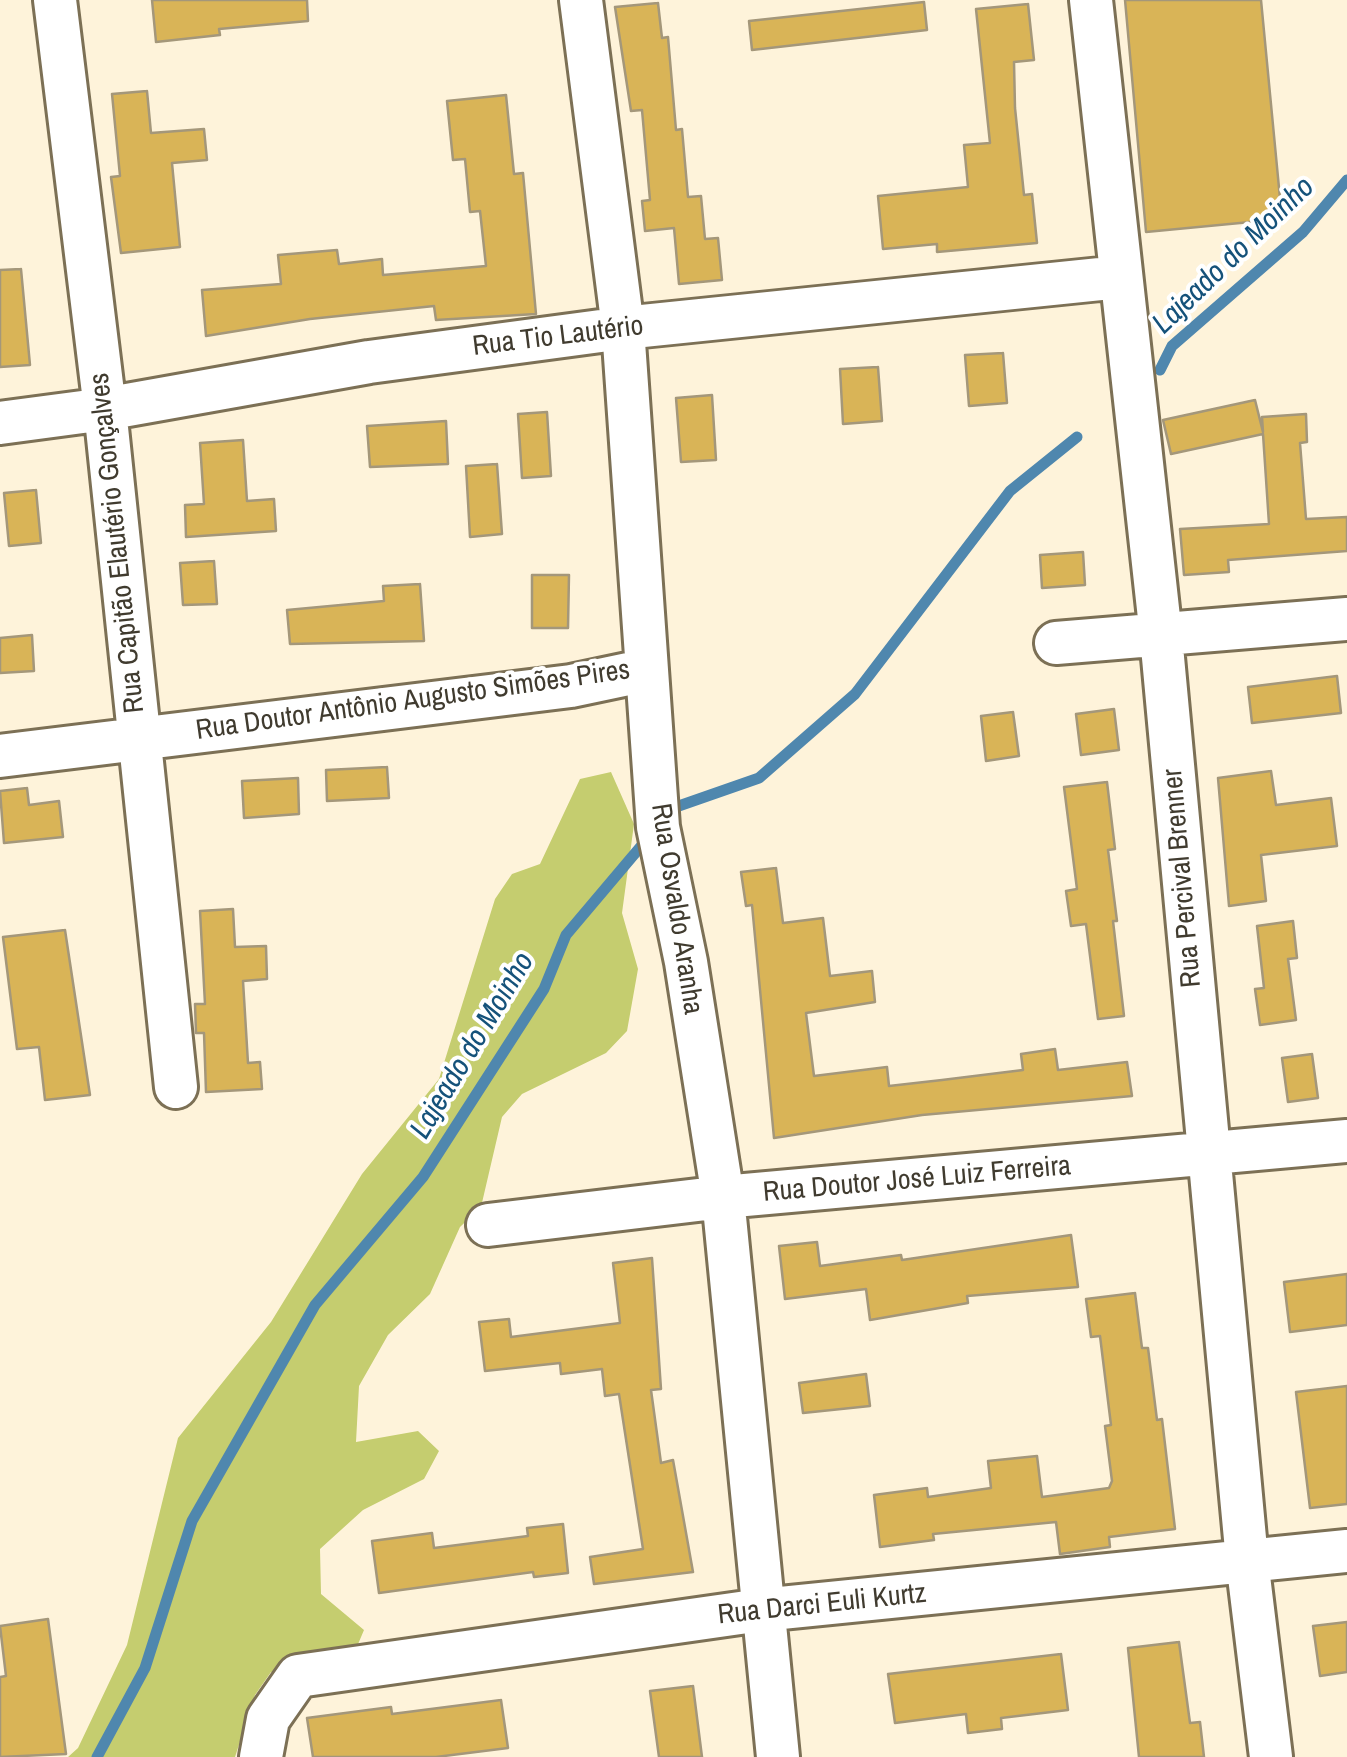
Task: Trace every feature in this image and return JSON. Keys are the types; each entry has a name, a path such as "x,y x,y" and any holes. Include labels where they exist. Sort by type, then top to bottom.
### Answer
{"street":[{"name":"Rua Capitão Elautério Gonçalves","path":"55,0 105,409 176,1087"},
{"name":"Rua Osvaldo Aranha","path":"581,0 623,328 658,827 686,962 723,1196 778,1757"},
{"name":"Rua Percival Brenner","path":"1091,0 1161,636 1246,1560 1270,1757"},
{"name":"Rua Tio Lautério","path":"0,422 105,409 369,362 623,328 1120,277"},
{"path":"1056,643 1347,618"},
{"name":"Rua Doutor Antônio Augusto Simões Pires","path":"0,756 138,736 571,686 647,670"},
{"name":"Rua Doutor José Luiz Ferreira","path":"488,1225 723,1196 1347,1142"},
{"name":"Rua Darci Euli Kurtz","path":"261,1757 268,1719 298,1676 761,1610 1347,1551"}],"green space":[{"path":"611,772 634,824 622,913 638,969 627,1031 606,1053 522,1094 502,1117 481,1207 460,1227 430,1294 388,1335 359,1386 356,1442 418,1431 439,1451 424,1479 363,1510 320,1549 321,1594 364,1630 353,1656 298,1676 271,1672 255,1695 235,1757 68,1757 78,1748 127,1645 178,1438 271,1322 362,1174 439,1079 495,899 512,874 540,864 580,779"}],"building":[{"path":"152,0 307,0 308,21 219,29 220,35 156,42"},
{"path":"1125,0 1261,0 1282,219 1146,232"},
{"path":"924,2 927,30 752,50 749,21"},
{"path":"658,3 662,38 668,37 676,130 682,129 688,197 701,196 705,239 718,238 722,280 679,284 674,228 645,231 642,201 650,200 642,110 631,111 615,7"},
{"path":"1028,4 1034,60 1014,62 1015,108 1024,195 1032,194 1037,243 937,252 937,244 883,249 878,196 968,187 964,145 990,143 976,9"},
{"path":"147,91 151,133 204,129 207,160 172,163 180,247 121,253 111,177 120,176 112,94"},
{"path":"506,95 514,174 523,173 536,314 436,320 434,306 310,319 206,336 202,290 281,284 278,255 337,250 339,264 382,259 383,275 486,266 480,211 470,212 465,159 453,160 447,101"},
{"path":"21,269 30,365 0,367 0,270"},
{"path":"1003,353 1007,403 969,406 965,355"},
{"path":"878,367 882,421 843,424 840,369"},
{"path":"712,395 716,460 681,462 676,398"},
{"path":"1255,400 1263,432 1262,417 1306,414 1307,442 1300,443 1306,519 1347,517 1347,551 1228,560 1229,572 1184,575 1180,529 1269,524 1263,434 1171,454 1163,420"},
{"path":"547,412 551,476 522,478 518,414"},
{"path":"446,421 448,464 370,467 367,426"},
{"path":"243,440 247,501 274,499 276,531 186,537 185,505 204,504 200,443"},
{"path":"497,464 502,534 470,537 466,466"},
{"path":"36,490 41,543 9,546 4,493"},
{"path":"1083,552 1085,585 1042,588 1040,555"},
{"path":"214,561 217,604 183,605 180,563"},
{"path":"532,575 569,575 568,628 532,628"},
{"path":"420,584 424,641 290,644 287,610 384,601 383,586"},
{"path":"32,635 34,671 0,673 0,638"},
{"path":"1337,676 1341,713 1252,723 1248,687"},
{"path":"1114,709 1119,750 1081,755 1076,714"},
{"path":"1013,712 1019,756 986,761 981,716"},
{"path":"387,767 389,798 327,801 326,770"},
{"path":"1271,771 1276,805 1331,798 1337,846 1261,855 1266,901 1229,906 1218,778"},
{"path":"298,778 299,814 244,818 242,781"},
{"path":"1107,782 1115,849 1108,850 1117,921 1113,921 1124,1016 1098,1019 1086,924 1071,926 1066,891 1077,889 1064,787"},
{"path":"27,788 29,805 59,801 63,837 4,843 0,791"},
{"path":"776,868 783,923 823,918 830,976 872,971 875,1002 806,1013 814,1076 887,1067 889,1086 1023,1070 1021,1054 1055,1049 1058,1070 1127,1062 1132,1096 922,1115 774,1138 752,905 746,906 741,872"},
{"path":"233,909 235,947 266,946 267,979 243,981 248,1063 260,1062 262,1089 206,1092 204,1033 196,1033 195,1004 205,1004 200,911"},
{"path":"1293,921 1297,958 1288,959 1296,1020 1260,1025 1255,989 1264,988 1257,926"},
{"path":"65,930 90,1095 45,1100 39,1047 17,1049 3,937"},
{"path":"1312,1054 1318,1098 1288,1102 1282,1058"},
{"path":"1071,1235 1078,1287 967,1296 968,1303 870,1320 866,1289 785,1299 779,1246 817,1242 820,1266 901,1255 902,1260"},
{"path":"652,1258 661,1389 651,1390 661,1463 673,1460 693,1572 594,1584 590,1557 643,1549 619,1394 605,1396 602,1369 561,1374 560,1363 485,1371 479,1322 509,1319 511,1337 620,1323 613,1263"},
{"path":"1347,1274 1347,1325 1290,1332 1284,1282"},
{"path":"1135,1293 1142,1348 1148,1348 1157,1420 1162,1419 1175,1529 1109,1537 1110,1547 1060,1554 1056,1522 933,1534 934,1540 880,1547 874,1495 927,1488 928,1497 991,1488 988,1461 1037,1456 1042,1497 1109,1488 1112,1481 1105,1426 1111,1425 1100,1336 1091,1337 1086,1299"},
{"path":"866,1374 870,1406 803,1413 799,1383"},
{"path":"1347,1386 1347,1504 1310,1508 1296,1392"},
{"path":"563,1524 568,1573 534,1577 533,1572 379,1593 372,1541 432,1533 434,1548 528,1536 527,1528"},
{"path":"48,1619 66,1754 0,1757 0,1677 6,1676 0,1626"},
{"path":"1347,1622 1347,1672 1320,1676 1313,1626"},
{"path":"1179,1642 1190,1723 1200,1722 1204,1757 1139,1757 1128,1648"},
{"path":"1061,1654 1068,1710 1001,1718 1002,1729 968,1733 966,1714 895,1723 888,1674"},
{"path":"693,1686 702,1757 659,1757 650,1691"},
{"path":"501,1700 508,1748 436,1757 313,1757 307,1718 391,1707 392,1714"}],"waterway":[{"name":"Lajeado do Moinho","path":"1160,370 1172,346 1303,232 1347,180"},
{"name":"Lajeado do Moinho","path":"666,817 673,808 759,778 855,694 1010,491 1077,437"},
{"name":"Lajeado do Moinho","path":"97,1757 145,1668 192,1521 315,1305 423,1177 544,989 566,935 648,838"}]}
